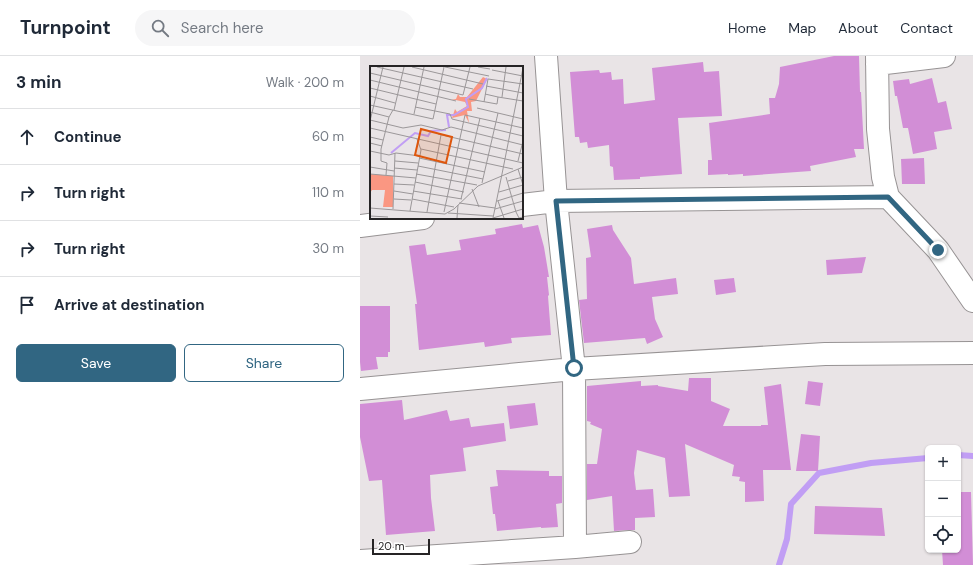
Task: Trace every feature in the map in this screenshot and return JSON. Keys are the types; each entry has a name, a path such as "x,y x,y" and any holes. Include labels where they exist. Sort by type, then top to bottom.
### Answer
{"street":[{"path":"546,56 556,201 574,368 575,547"},
{"path":"944,56 877,60 878,129 883,178 888,197 938,250 973,301"},
{"path":"523,205 556,201 888,197"},
{"path":"360,226 415,219"},
{"path":"360,389 574,368 826,354 973,353"},
{"path":"360,560 575,547 630,542"}],"building":[{"path":"834,56 859,56 864,149 854,149 856,157 810,166 811,171 743,176 743,174 708,175 708,160 712,160 709,123 770,114 769,98 775,98 779,84 780,67"},
{"path":"703,62 704,72 719,71 722,116 678,118 682,174 640,177 640,179 614,180 613,167 610,166 609,145 588,148 587,142 580,143 579,137 575,137 570,72 599,70 600,73 611,72 612,80 623,79 624,104 655,100 652,68"},
{"path":"932,78 938,103 946,101 952,129 934,132 937,149 913,154 908,128 903,128 893,81 909,79 910,84"},
{"path":"924,158 925,184 902,184 901,159"},
{"path":"522,224 523,228 538,225 544,247 549,277 547,277 551,335 511,338 512,343 485,347 484,342 419,350 415,304 417,304 409,246 425,244 427,255 461,250 459,240 496,234 495,229"},
{"path":"612,225 613,230 631,258 634,284 676,278 678,294 652,297 655,319 663,337 647,344 645,338 584,343 579,300 587,299 586,258 591,257 587,229"},
{"path":"866,257 862,273 827,275 826,260"},
{"path":"734,278 736,292 716,295 714,280"},
{"path":"360,306 390,306 390,352 388,352 388,357 376,357 378,369 361,371"},
{"path":"689,378 711,378 711,401 730,409 723,426 768,425 764,387 781,384 791,470 763,470 764,501 745,502 745,482 739,481 740,477 732,476 734,465 685,444 690,496 669,497 665,458 637,450 634,473 636,490 653,489 655,517 635,518 635,530 614,531 612,496 587,500 587,464 597,464 602,429 590,424 591,422 587,421 587,386 641,381 641,386 658,385 688,391"},
{"path":"808,381 823,383 820,406 805,404"},
{"path":"402,400 404,420 447,410 450,421 469,418 471,427 504,423 506,441 463,448 466,471 430,475 435,531 386,535 382,480 369,481 360,437 360,404"},
{"path":"535,403 538,425 510,429 507,406"},
{"path":"801,434 820,436 818,471 796,471"},
{"path":"496,470 549,471 549,476 562,476 562,503 556,504 558,527 497,531 495,514 493,514 490,487 498,486"},
{"path":"961,492 971,492 973,565 943,565 942,553 961,553"},
{"path":"815,506 882,508 885,536 814,534"}],"waterway":[{"path":"961,455 973,456"},
{"path":"779,565 787,539 791,504 819,473 871,463 925,458"}],"route":[{"path":"574,368 556,201 888,197 938,250"}]}
